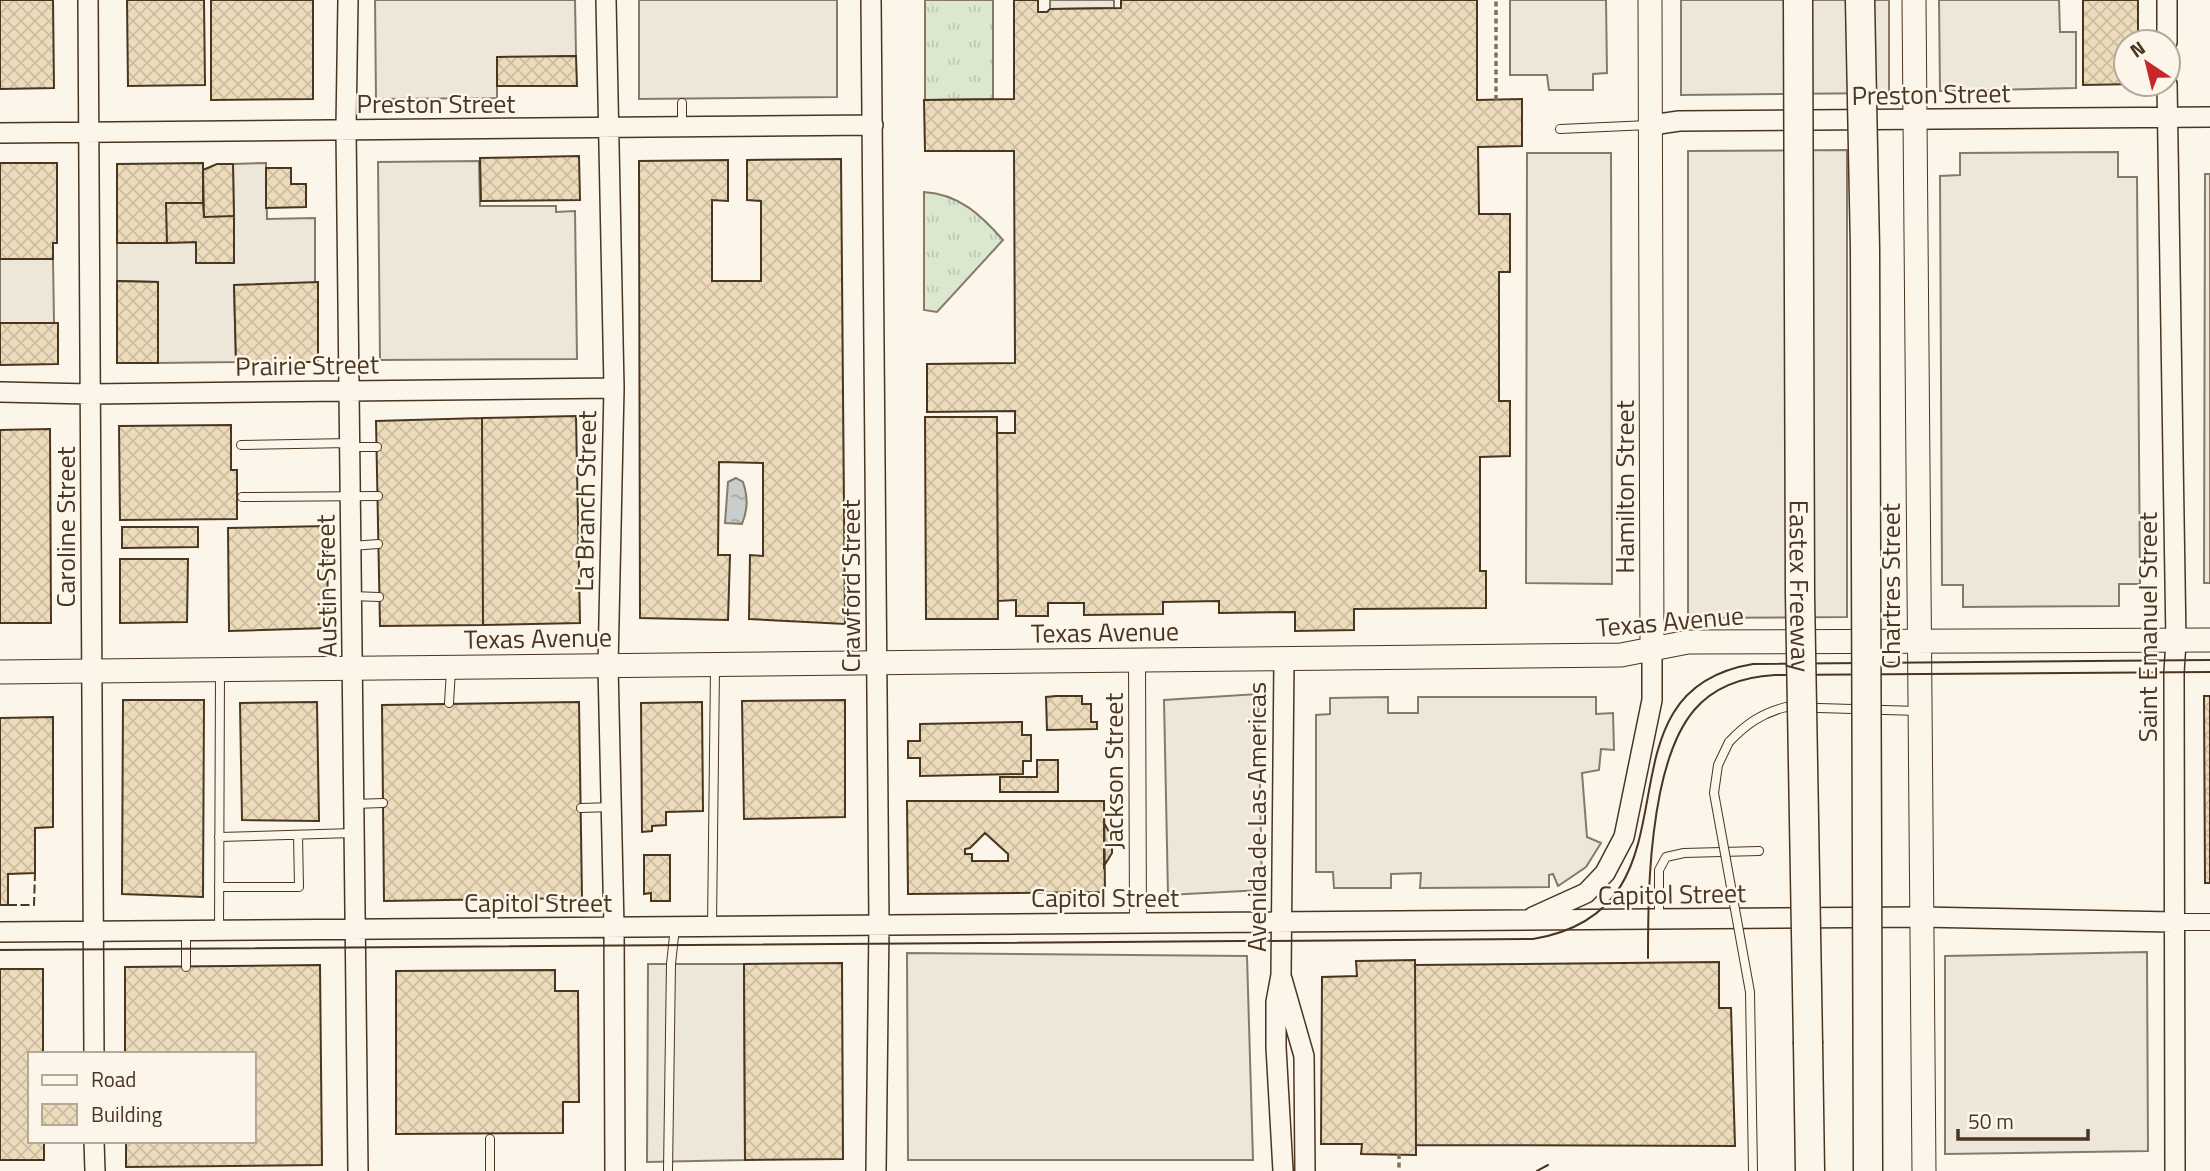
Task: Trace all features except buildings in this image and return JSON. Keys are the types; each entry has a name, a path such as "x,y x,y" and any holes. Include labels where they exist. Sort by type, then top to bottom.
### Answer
{"highway":[{"name":"Eastex Freeway","path":"1798,0 1800,595 1810,1171"},
{"path":"1860,0 1865,249 1868,1171"}],"main road":[{"name":"Hamilton Street","path":"1650,0 1652,649"},
{"name":"Chartres Street","path":"1914,0 1924,1171"},
{"name":"Texas Avenue","path":"0,672 1621,655 1688,642 2210,640"}],"street":[{"name":"Caroline Street","path":"88,0 94,1052"},
{"name":"Austin Street","path":"348,0 346,129 359,1171"},
{"name":"La Branch Street","path":"606,0 614,388 608,666 614,927 615,1171"},
{"name":"Crawford Street","path":"871,0 879,925 876,1171"},
{"path":"2167,0 2167,28"},
{"name":"Saint Emanuel Street","path":"2167,98 2176,642 2173,922 2175,1171"},
{"name":"Preston Street","path":"1652,125 1678,121 2210,117"},
{"name":"Preston Street","path":"0,133 873,125"},
{"name":"Prairie Street","path":"0,392 90,394 614,388"},
{"name":"Hamilton Street","path":"1525,920 1586,893 1605,873 1624,837 1652,700 1652,649"},
{"name":"Avenida de Las Americas","path":"1283,1171 1276,1002 1281,975 1284,659"},
{"name":"Jackson Street","path":"1137,660 1138,923"},
{"name":"Capitol Street","path":"0,932 1921,917 2210,922"},
{"name":"Avenida de Las Americas","path":"1281,975 1304,1056 1305,1171"},
{"path":"94,1143 95,1171"}],"lane":[{"path":"682,103 682,127"},
{"path":"1560,129 1652,125"},
{"path":"241,445 377,447"},
{"path":"242,497 378,496"},
{"path":"352,545 378,544"},
{"path":"352,596 379,597"},
{"path":"712,926 715,665"},
{"path":"449,704 451,667"},
{"path":"219,930 220,670"},
{"path":"1753,1171 1751,992 1714,793 1718,765 1729,742 1767,712 1786,707 1918,711"},
{"path":"354,804 383,803"},
{"path":"581,808 612,807"},
{"path":"219,837 354,833"},
{"path":"219,887 299,887 298,835"},
{"path":"1659,919 1659,870 1665,857 1684,853 1759,852"},
{"path":"668,1171 674,927"},
{"path":"186,967 187,930"},
{"path":"489,1139 490,1171"}],"path":[{"path":"1496,0 1496,100"},
{"path":"1399,1154 1399,1171"}],"green space":[{"path":"925,0 993,0 993,99 925,100"},
{"path":"924,192 959,201 986,222 1003,240 937,312 924,310"}],"shaded area":[{"path":"375,0 575,0 576,56 497,58 497,98 376,99"},
{"path":"639,0 837,0 837,97 639,99"},
{"path":"1050,0 1114,0 1114,8 1050,9"},
{"path":"1510,0 1606,0 1607,73 1593,74 1593,90 1549,90 1547,75 1510,75"},
{"path":"1681,0 1889,0 1889,93 1681,95"},
{"path":"1939,0 2059,0 2060,32 2076,32 2076,88 1940,91"},
{"path":"1847,150 1847,617 1688,618 1688,151"},
{"path":"2118,152 2118,177 2137,177 2140,584 2119,584 2119,606 1963,607 1963,585 1942,585 1940,176 1960,175 1960,153"},
{"path":"1527,153 1611,153 1612,584 1526,583"},
{"path":"479,161 480,206 556,206 556,212 575,211 577,359 380,360 378,162"},
{"path":"266,163 267,219 315,218 315,284 234,285 236,362 158,363 158,282 117,281 117,243 196,242 197,263 234,263 233,164"},
{"path":"2205,174 2210,174 2210,583 2204,583"},
{"path":"0,259 53,259 54,323 0,323"},
{"path":"1258,694 1262,890 1168,895 1164,700"},
{"path":"1388,697 1388,713 1418,713 1418,697 1596,697 1596,714 1613,713 1614,750 1601,749 1599,770 1582,773 1587,837 1601,843 1586,867 1558,886 1553,874 1549,875 1549,887 1420,888 1421,873 1391,874 1391,888 1334,888 1333,872 1316,872 1316,715 1330,714 1330,698"},
{"path":"2147,952 2148,1151 1945,1154 1945,956"},
{"path":"907,953 1247,956 1253,1160 908,1160"},
{"path":"648,964 744,964 745,1160 647,1162"}],"water":[{"path":"736,478 743,482 746,493 742,524 725,523 728,482"}],"tram line":[{"path":"0,950 1533,939 1587,920 1620,887 1637,846 1656,755 1672,715 1702,683 1753,664 2210,660"},
{"path":"1648,958 1651,855 1656,814 1666,769 1682,727 1694,710 1709,696 1727,686 1749,678 1775,675 2210,672"},
{"path":"1537,1171 1548,1165"}],"fence":[{"path":"8,905 34,905 35,873"}]}
